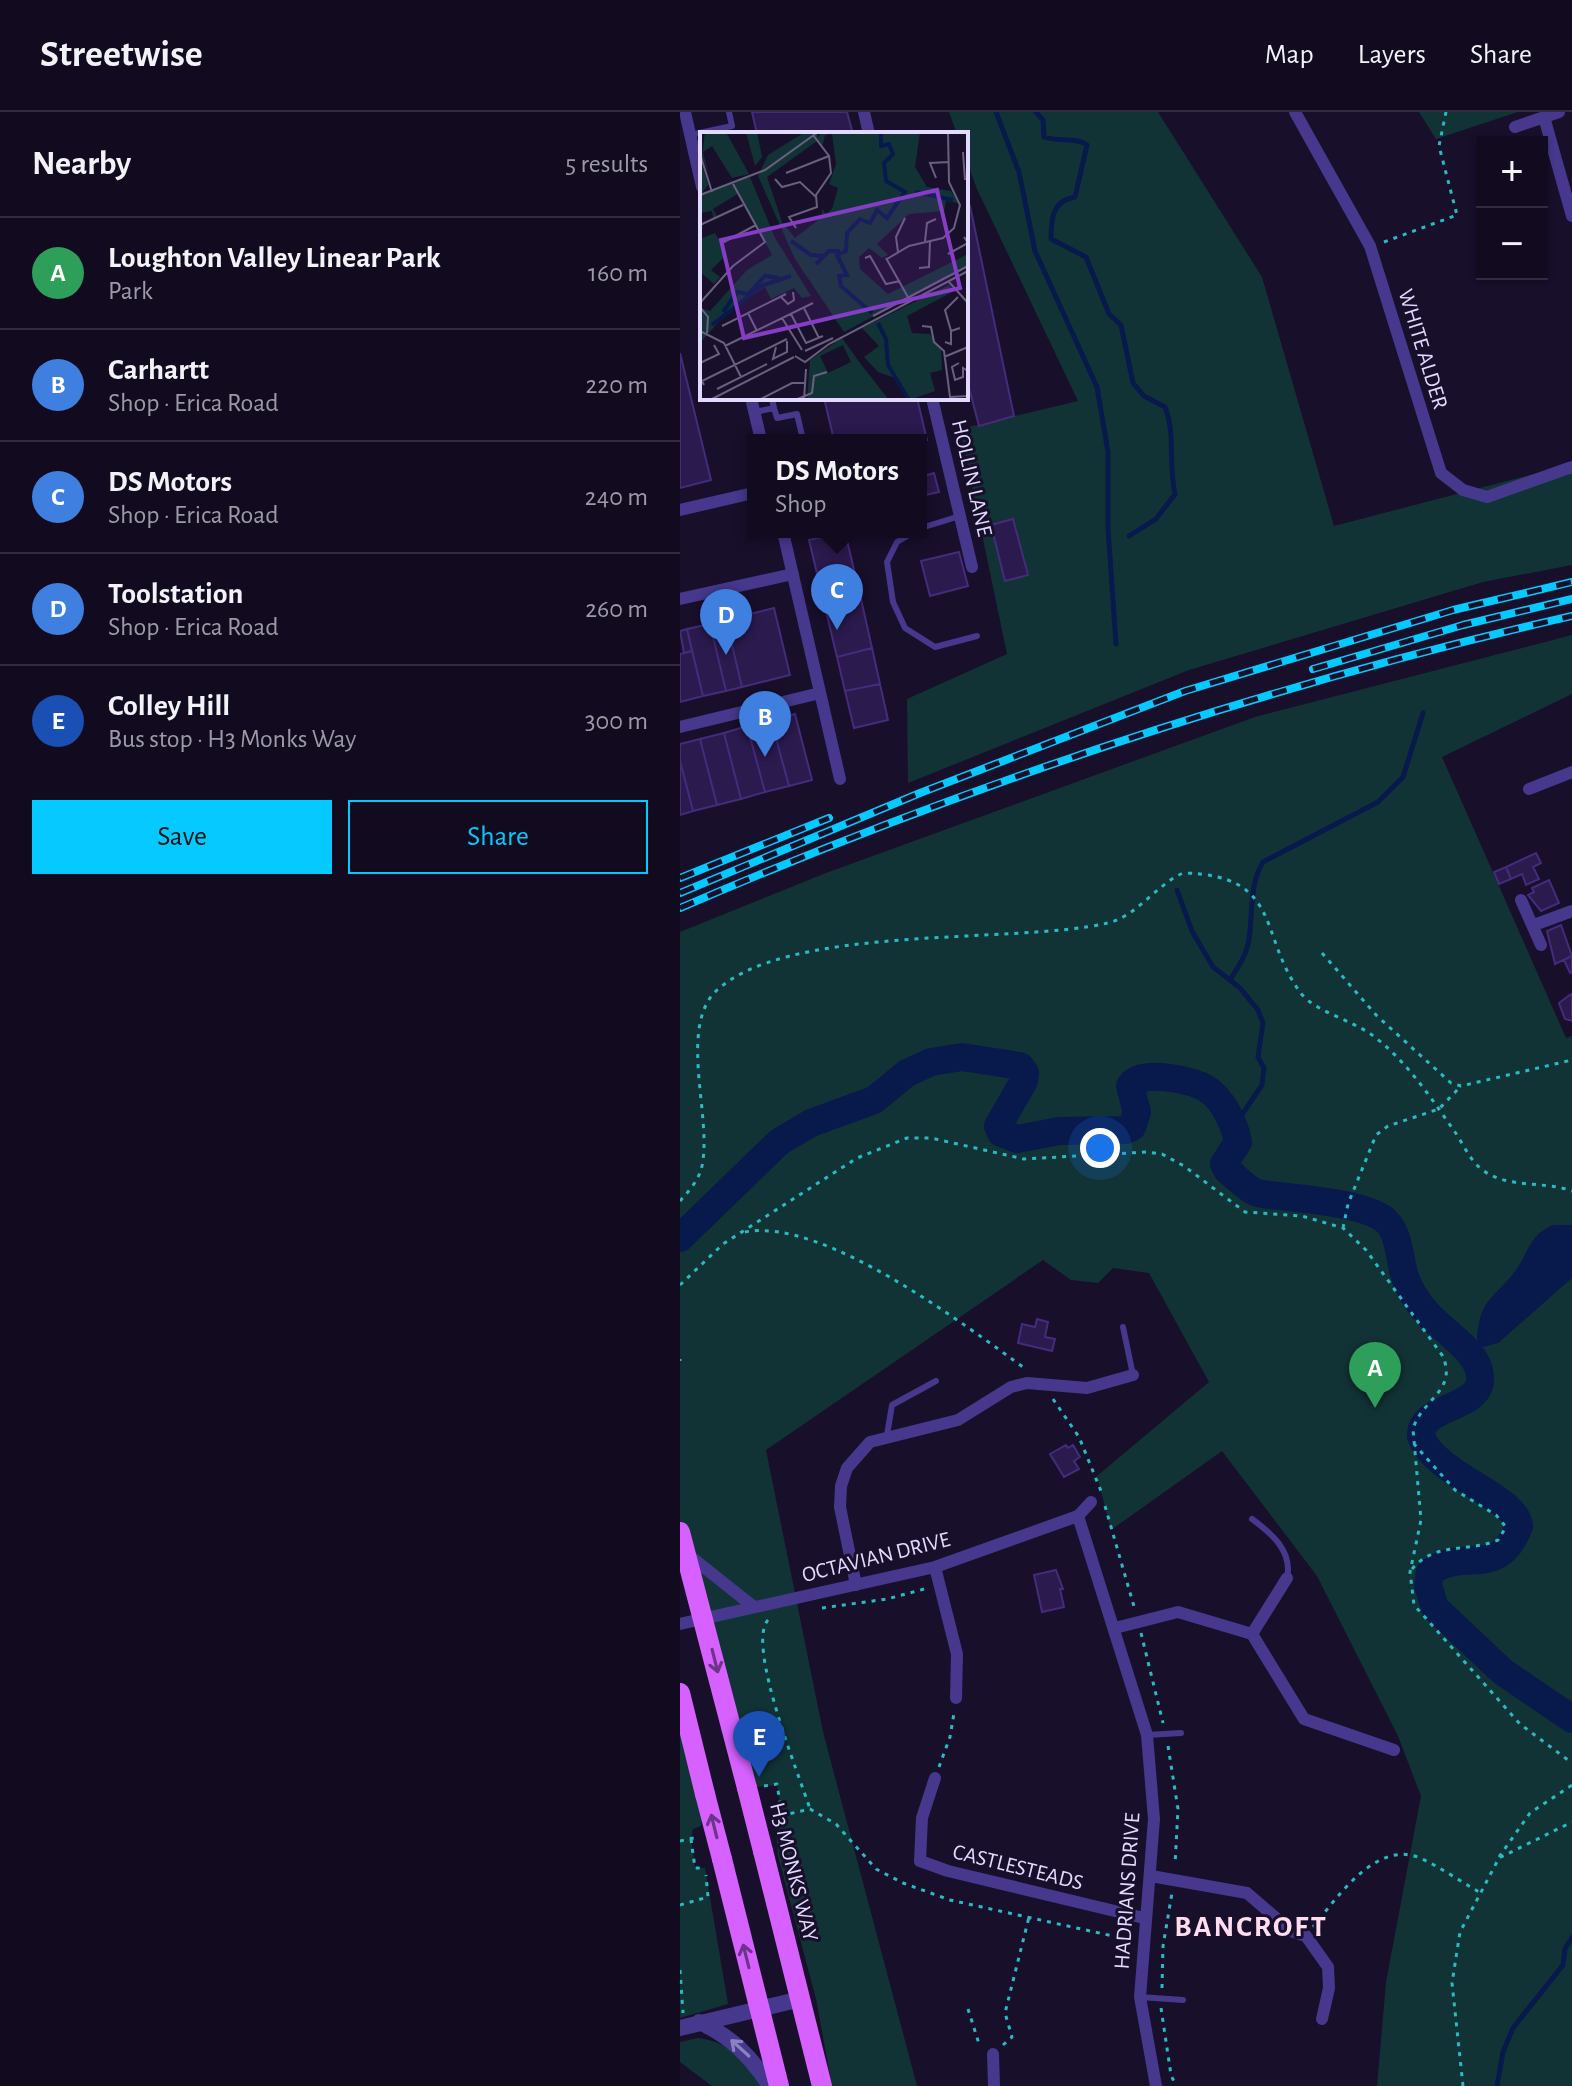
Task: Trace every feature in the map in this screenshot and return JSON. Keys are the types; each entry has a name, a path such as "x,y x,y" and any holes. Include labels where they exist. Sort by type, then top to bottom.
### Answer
{"main road":[{"name":"H3 MONKS WAY","path":"680,1532 822,2086"},
{"path":"680,1693 705,1794 714,1863 759,2007 779,2086"}],"street":[{"path":"685,112 700,178"},
{"path":"864,112 869,132"},
{"name":"WHITE ALDER","path":"1295,112 1370,246 1441,473 1463,490 1487,497 1572,467"},
{"path":"1515,127 1559,112"},
{"path":"1544,117 1572,216"},
{"path":"752,400 760,434"},
{"name":"HOLLIN LANE","path":"932,400 972,567"},
{"path":"680,510 747,494"},
{"path":"784,538 840,779"},
{"path":"680,599 793,574"},
{"path":"680,727 820,693"},
{"path":"1529,789 1572,772"},
{"path":"1521,900 1541,945"},
{"path":"1534,925 1572,911"},
{"path":"856,1585 840,1507 841,1486 857,1454 870,1442 887,1435 958,1420 1011,1387 1027,1383 1087,1388 1133,1375"},
{"path":"1078,1516 1091,1502"},
{"name":"OCTAVIAN DRIVE","path":"680,1624 935,1567 1078,1516"},
{"name":"HADRIANS DRIVE","path":"1078,1516 1147,1735 1154,1819 1140,1997 1156,2086"},
{"path":"686,1553 754,1607"},
{"path":"935,1567 957,1654 956,1698"},
{"path":"1252,1634 1287,1578"},
{"path":"1115,1628 1178,1612 1252,1634 1304,1719 1394,1750"},
{"name":"CASTLESTEADS","path":"935,1778 922,1818 920,1861 948,1871 1144,1918"},
{"path":"1151,1876 1247,1893 1291,1931 1306,1936 1328,1967 1329,1988 1322,2019"},
{"path":"680,2028 801,1999"},
{"path":"699,2022 717,2030 746,2053 770,2086"},
{"path":"993,2054 994,2086"}],"lane":[{"path":"729,112 733,130"},
{"path":"690,135 700,134"},
{"path":"772,400 777,418 797,414 802,434"},
{"path":"755,412 774,408"},
{"path":"927,526 960,516"},
{"path":"904,538 897,542 887,562 893,602 905,628 935,647 977,636"},
{"path":"1123,1327 1133,1375"},
{"path":"887,1435 892,1405 936,1381"},
{"path":"1252,1519 1271,1533 1282,1549 1289,1570 1287,1578"},
{"path":"1147,1735 1181,1733"},
{"path":"1140,1997 1162,1996 1183,2000"}],"path":[{"path":"1370,246 1457,215 1439,146 1446,112"},
{"path":"680,1201 697,1179 703,1155 697,1087 701,1017 712,994 730,980 764,966 838,947 1066,930 1111,922 1122,918 1183,873 1228,881 1255,897 1268,918 1300,994 1319,1008 1343,1016 1374,1036 1412,1074 1480,1167 1523,1184 1572,1191"},
{"path":"1322,953 1377,1016 1440,1075 1461,1086"},
{"path":"1343,1228 1348,1204 1376,1135 1388,1126 1439,1109 1461,1086 1572,1060"},
{"path":"680,1285 723,1244 857,1158 890,1144 919,1137 1024,1159 1162,1154 1184,1166 1245,1212 1302,1216 1343,1228 1366,1250 1446,1362 1447,1377 1443,1388 1416,1419 1412,1441 1421,1520 1410,1572 1411,1596 1424,1620 1520,1724 1572,1763"},
{"path":"742,1232 759,1229 779,1232 844,1254 904,1284 1029,1371 1044,1386 1079,1437 1097,1476 1138,1621 1166,1734 1178,1809 1174,1882 1163,1946 1161,2015 1171,2075 1176,2086"},
{"path":"1410,1572 1431,1553 1488,1544 1502,1537 1506,1527 1496,1515 1455,1490 1412,1441"},
{"path":"813,1609 887,1599 940,1585"},
{"path":"774,1617 765,1621 760,1642 773,1699 810,1809 836,1824 876,1869 903,1883 950,1900 1163,1946"},
{"path":"935,1778 950,1737 956,1698"},
{"path":"777,1784 782,1815"},
{"path":"1463,2086 1453,1959 1460,1932 1499,1858 1530,1813 1572,1785"},
{"path":"761,1821 810,1809"},
{"path":"1499,1858 1572,1822"},
{"path":"680,1841 705,1835"},
{"path":"691,1839 695,1868"},
{"path":"1306,1936 1349,1883 1391,1856 1417,1856 1479,1892"},
{"path":"680,1905 708,1897 714,1863"},
{"path":"968,2009 978,2046 993,2054 1012,2037 1005,2013 1029,1917"}],"green space":[{"path":"949,112 1158,112 1262,277 1334,526 1572,464 1572,565 1483,582 1189,670 908,783 907,699 1007,654 960,429 1078,401 977,189 968,164 968,132 956,132"},
{"path":"1419,112 1518,112 1436,139"},
{"path":"1572,635 1572,694 1442,757 1566,1038 1572,1036 1572,2086 1377,2086 1386,1982 1421,1796 1398,1736 1317,1576 1222,1451 1111,1530 1097,1476 1209,1382 1149,1273 1113,1268 1098,1283 1071,1280 1043,1260 766,1450 823,1732 917,2086 832,2086 816,1999 778,1856 775,1817 782,1814 777,1785 747,1788 680,1532 680,932 826,873 1255,717"},
{"path":"680,1693 705,1794 701,1826 693,1829 691,1839 695,1867 705,1868 728,2004 680,2018"},
{"path":"698,2038 719,2044 736,2054 761,2086 712,2086 680,2062 680,2042"}],"water":[{"path":"1553,1225 1572,1225 1572,1278 1498,1343 1483,1347 1477,1342 1485,1306 1511,1277 1535,1238"}],"building":[{"path":"752,112 847,112 852,132 757,132"},
{"path":"968,206 1014,416 979,426 968,384"},
{"path":"680,353 711,480 680,488"},
{"path":"824,400 917,400 926,434 833,434"},
{"path":"934,473 939,492 927,495 927,475"},
{"path":"1013,519 1028,575 1005,581 991,525"},
{"path":"846,538 861,599 825,607 809,540"},
{"path":"959,552 968,586 930,596 921,561"},
{"path":"861,599 872,648 837,657 825,607"},
{"path":"774,608 790,675 742,687 726,620"},
{"path":"726,620 742,687 726,691 710,624"},
{"path":"710,624 726,691 703,696 687,629"},
{"path":"687,629 692,651 684,653 680,631"},
{"path":"872,648 880,684 845,691 837,657"},
{"path":"692,651 703,696 680,702 680,654"},
{"path":"880,684 888,720 854,728 845,691"},
{"path":"795,714 812,780 789,786 771,720"},
{"path":"771,720 789,786 765,792 747,726"},
{"path":"747,726 765,792 741,799 724,733"},
{"path":"724,733 741,799 717,805 700,739"},
{"path":"700,739 717,805 693,811 680,761 680,744"},
{"path":"680,761 693,811 680,815"},
{"path":"1536,853 1541,863 1533,867 1539,879 1526,885 1522,874 1511,879 1506,867"},
{"path":"1506,867 1511,879 1499,884 1494,872"},
{"path":"1549,880 1559,903 1541,911 1528,895 1534,892 1532,888"},
{"path":"1561,925 1572,956 1555,964 1547,931"},
{"path":"1572,956 1572,972 1570,973 1564,960"},
{"path":"1571,994 1572,1021 1565,1019 1559,1003"},
{"path":"1037,1319 1048,1322 1045,1337 1055,1339 1052,1351 1018,1343 1022,1324 1035,1327"},
{"path":"1066,1445 1068,1448 1073,1445 1080,1457 1074,1461 1079,1469 1064,1477 1050,1454"},
{"path":"1056,1570 1063,1589 1060,1589 1064,1607 1042,1612 1034,1575"}],"waterway":[{"path":"996,112 1019,172 1035,251 1097,387 1108,452 1108,528 1116,644"},
{"path":"1036,112 1043,120 1044,137 1087,145 1075,197 1062,202 1054,212 1051,239 1086,257 1109,314 1121,325 1133,383 1144,396 1165,407 1168,418 1175,494 1156,519 1129,536"},
{"path":"1230,980 1248,945 1253,890 1263,862 1378,802 1403,777 1423,713"},
{"path":"1177,890 1192,931 1213,967 1240,988 1258,1010 1263,1023 1258,1057 1264,1068 1262,1085 1235,1125"},
{"path":"680,1238 779,1142 811,1123 874,1100 907,1073 931,1062 962,1057 1020,1066 1025,1073 1024,1081 998,1126 1001,1133 1017,1139 1059,1131 1126,1130 1132,1127 1137,1112 1130,1086 1144,1078 1178,1079 1207,1089 1223,1106 1238,1142 1224,1164 1227,1170 1258,1193 1350,1206 1385,1220 1394,1232 1405,1277 1414,1296 1423,1309 1473,1358 1480,1376 1478,1387 1472,1396 1430,1418 1423,1426 1421,1437 1443,1463 1505,1505 1515,1515 1519,1526 1511,1543 1501,1553 1491,1558 1443,1565 1430,1572 1428,1585 1435,1608 1503,1672 1572,1719"},
{"path":"1497,2086 1503,2052 1513,2028 1563,1965 1565,1949 1572,1937"}],"railway":[{"path":"680,893 920,793 1185,691 1453,610 1572,582"},
{"path":"1313,669 1463,625 1572,599"},
{"path":"680,908 898,820 1119,742 1344,674 1572,616"},
{"path":"680,878 829,818"}],"place":[{"name":"DS Motors","path":"837,630"},
{"name":"Toolstation","path":"726,655"},
{"name":"Carhartt","path":"765,757"},
{"name":"Loughton Valley Linear Park","path":"1375,1408"},
{"name":"Colley Hill","path":"759,1777"}],"district":[{"name":"BANCROFT","path":"1251,1927"}]}
